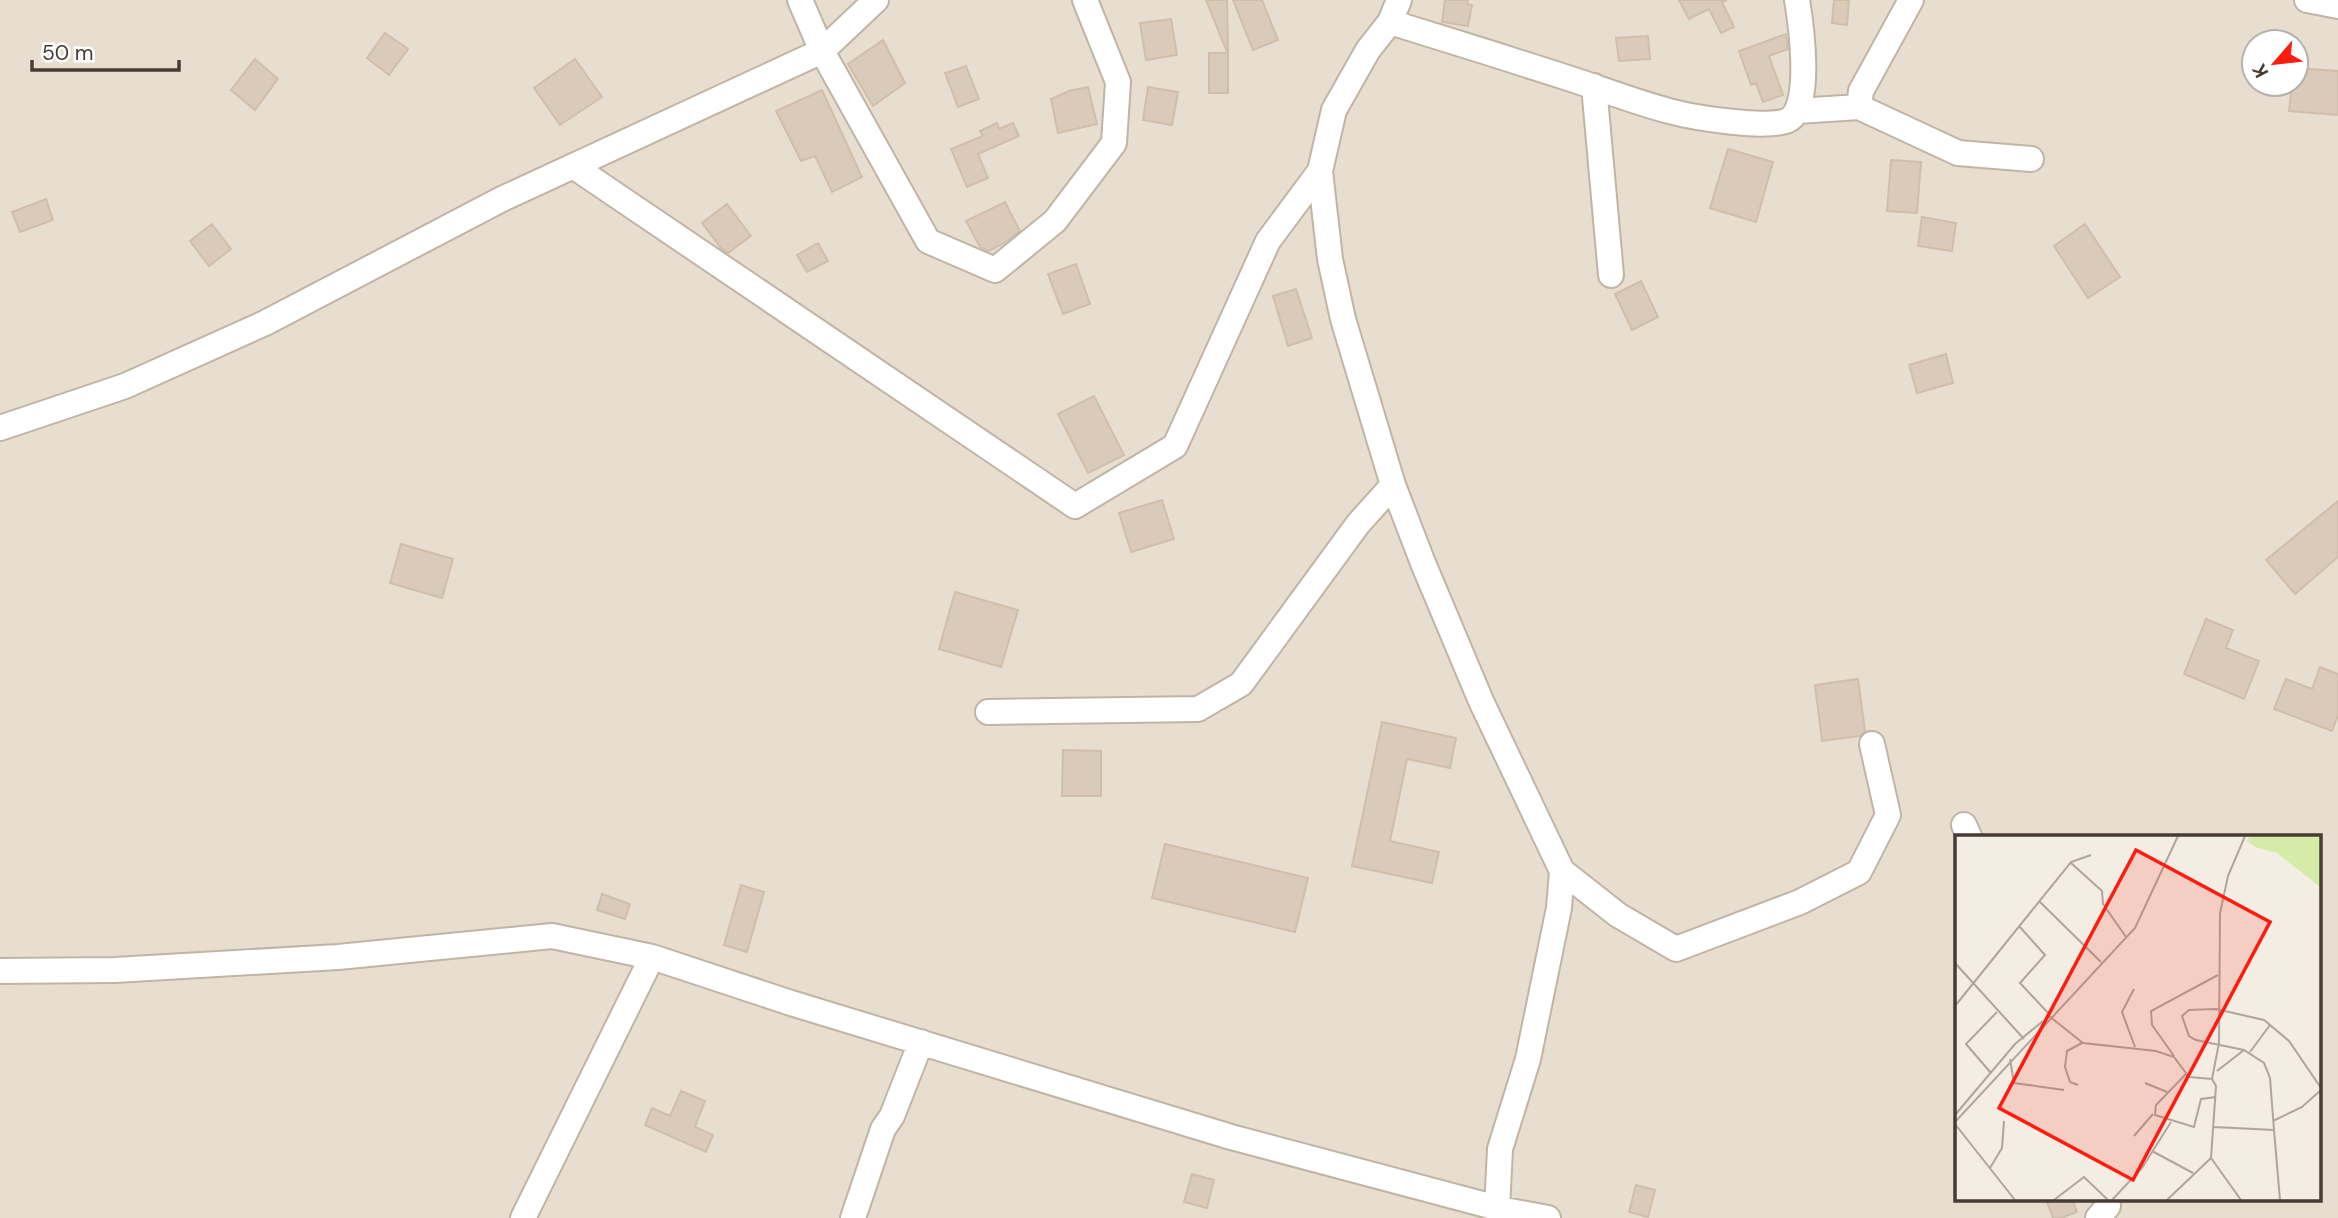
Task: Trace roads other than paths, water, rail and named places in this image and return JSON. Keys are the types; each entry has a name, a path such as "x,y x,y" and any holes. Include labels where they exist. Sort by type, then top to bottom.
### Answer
{"street":[{"path":"800,0 822,51 928,241 995,270 1055,221 1114,143 1118,82 1085,0"},
{"path":"0,428 125,386 265,323 502,199 822,51 876,0"},
{"path":"1797,0 1801,24 1803,88 1798,111 1789,120 1765,123 1727,122 1671,112 1394,11 1334,110 1320,171 1331,259 1343,319 1393,485 1481,701 1562,871 1618,915 1676,949 1800,902 1859,872 1888,815 1872,744"},
{"path":"1858,107 1861,91 1911,0"},
{"path":"2306,0 2338,6"},
{"path":"1594,86 1611,275"},
{"path":"1798,111 1858,107 1958,152 2031,159"},
{"path":"573,166 1075,506 1175,446 1268,241 1320,171"},
{"path":"988,712 1198,709 1241,684 1358,524 1393,485"},
{"path":"1498,1213 1500,1149 1531,1046 1559,908 1562,871"},
{"path":"0,971 115,970 338,957 552,936 652,957 791,1003 1231,1137 1498,1213 1548,1218"},
{"path":"523,1218 652,957"},
{"path":"853,1218 883,1129 892,1116 921,1042"},
{"path":"2098,1218 2108,1206 2106,1200"}]}
